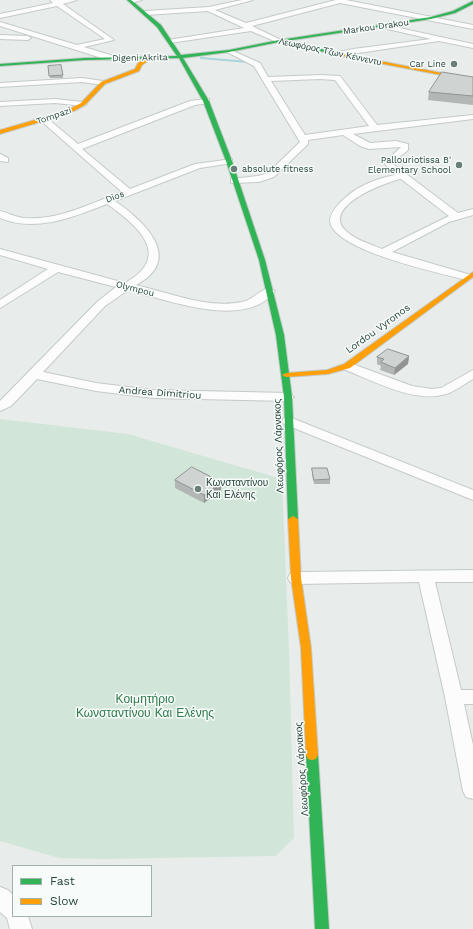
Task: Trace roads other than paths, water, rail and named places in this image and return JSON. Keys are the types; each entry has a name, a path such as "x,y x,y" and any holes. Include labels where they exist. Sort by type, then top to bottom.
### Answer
{"main road":[{"name":"Λεωφόρος Λάρνακος","path":"133,0 159,26 180,57 206,101 262,260 276,317 286,375 288,397 296,578 306,648 322,929"},
{"name":"Markou Drakou","path":"279,41 431,18 454,12 470,1"},
{"name":"Digeni Akrita","path":"0,65 88,56 111,58 180,57 229,51 279,41"},
{"name":"Λεωφόρος Τζων Κέννεντυ","path":"279,41 473,80"},
{"path":"151,58 169,53 172,45"},
{"path":"128,58 140,64"},
{"name":"Tompazi","path":"0,132 68,112 82,104 103,83 137,70 140,67 140,64 151,58"},
{"name":"Lordou Vyronos","path":"286,375 328,372 347,366 470,275"}],"street":[{"path":"0,16 56,1 74,0"},
{"path":"145,13 209,8 250,0"},
{"path":"172,45 247,28 342,0 473,27"},
{"path":"56,1 111,40 104,43 73,47"},
{"name":"Λεωφόρος Τζων Κέννεντυ","path":"209,8 247,28 279,41"},
{"path":"0,24 73,47 88,56"},
{"path":"381,26 473,46"},
{"path":"0,38 42,38"},
{"path":"341,54 438,39"},
{"path":"229,51 255,63 305,138 304,145 271,175 259,179 234,181"},
{"path":"266,79 320,77 337,78 375,128"},
{"path":"0,85 82,80 103,83"},
{"path":"0,104 55,101 82,104"},
{"path":"76,148 193,103 206,101"},
{"path":"305,138 375,128 473,117"},
{"path":"44,120 128,192"},
{"path":"346,133 367,145 375,146 395,143 405,146 405,148 388,163 402,176 455,216"},
{"name":"Dios","path":"0,214 18,221 44,221 66,216 198,166 228,161"},
{"path":"402,176 385,179 365,187 344,204 335,216 337,226 347,237 384,252 470,275"},
{"path":"0,407 12,397 109,297 140,279 150,268 153,260 150,238 144,228 136,220 108,200"},
{"path":"384,252 455,216 473,212"},
{"name":"Olympou","path":"0,252 55,269 199,304 230,306 258,302 269,291"},
{"path":"0,305 55,269"},
{"path":"230,306 272,305"},
{"path":"247,306 262,308 276,317"},
{"path":"347,366 396,384 430,394 445,391 473,374"},
{"name":"Andrea Dimitriou","path":"33,374 96,387 153,394 288,397"},
{"path":"289,421 473,495"},
{"path":"296,578 473,576"},
{"path":"426,577 454,697 473,790"},
{"path":"454,697 473,697"},
{"path":"0,897 12,909"},
{"path":"17,917 21,929"}],"waterway":[{"path":"201,58 248,62"}],"place":[{"name":"Car Line","path":"454,64"},
{"name":"Pallouriotissa B' Elementary School","path":"459,165"},
{"name":"absolute fitness","path":"234,169"},
{"name":"Κωνσταντίνου Και Ελένης","path":"198,489"}],"park label":[{"name":"Κοιμητήριο Κωνσταντίνου Και Ελένης","path":"145,706"}]}
